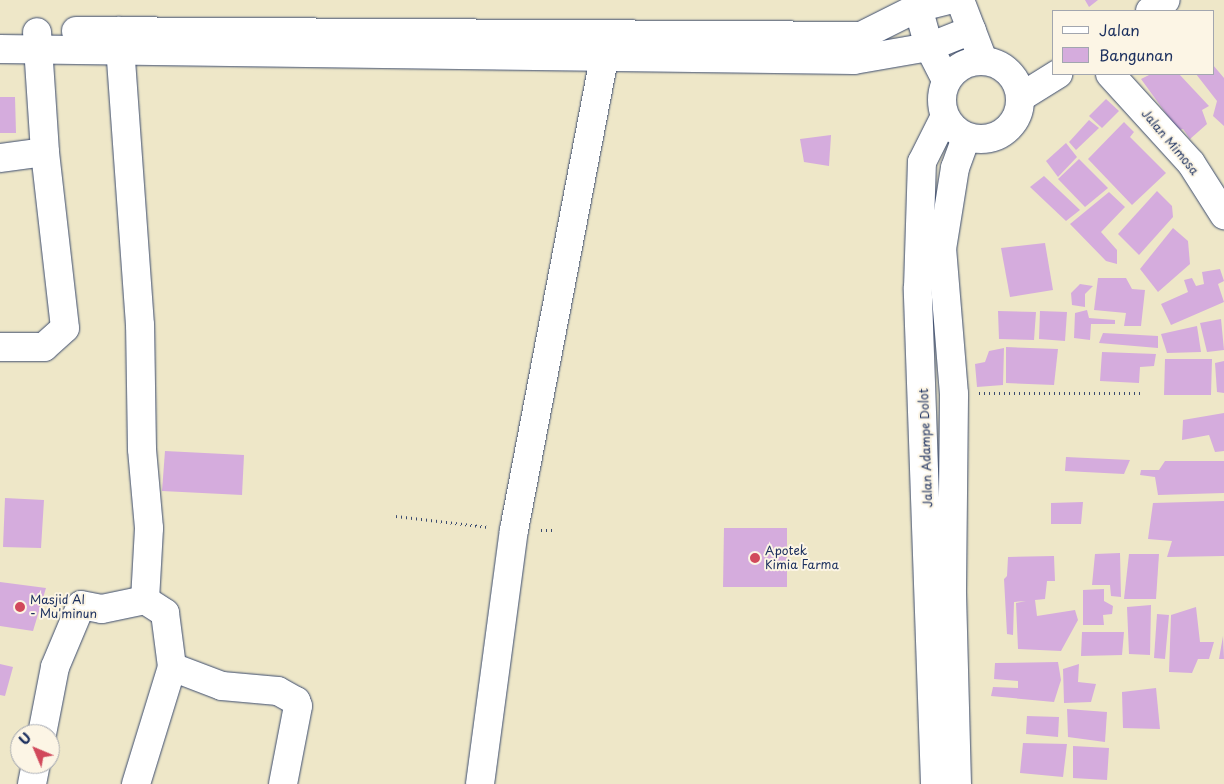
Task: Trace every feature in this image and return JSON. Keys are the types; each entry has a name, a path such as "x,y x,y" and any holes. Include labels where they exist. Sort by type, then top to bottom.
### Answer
{"main road":[{"path":"0,49 38,40 119,39 607,45 862,36 916,4 948,0"},
{"path":"960,0 983,60"},
{"path":"1151,10 1166,0"},
{"path":"916,4 929,47 946,80"},
{"path":"0,30 38,40"},
{"path":"607,45 854,60 929,47 972,30"},
{"path":"119,39 140,325 142,449 149,528 145,600"},
{"path":"0,348 44,347 65,328 45,152 38,40"},
{"path":"480,784 514,530 607,45"},
{"path":"983,60 998,64 1009,72 1021,97 1014,122 1004,132 979,140 966,137 944,118 941,93 946,80 957,68 983,60"},
{"path":"1021,97 1056,75"},
{"name":"Jalan Mimosa","path":"1111,75 1191,163 1224,216"},
{"name":"Jalan Adampe Dolot","path":"935,784 918,288 922,162 944,118"},
{"name":"Jalan Adampe Dolot","path":"957,784 952,589 954,394 942,248 955,168 966,137"},
{"path":"0,158 45,152"},
{"path":"44,724 55,668 81,605 102,609 145,600 165,613 172,667 136,784"},
{"path":"172,667 222,686 278,691 292,697 298,706 282,784"}],"path":[{"path":"954,394 1143,393"},
{"path":"396,516 514,530 556,530"}],"building":[{"path":"1085,0 1098,0 1089,7"},
{"path":"1214,66 1224,78 1224,126 1213,116 1217,101 1197,75 1214,75"},
{"path":"1149,75 1180,75 1209,106 1202,110 1207,124 1190,139 1183,129 1178,130 1141,79"},
{"path":"0,97 15,97 16,133 0,133"},
{"path":"1106,99 1119,111 1102,128 1089,116"},
{"path":"1089,120 1099,128 1076,150 1069,142"},
{"path":"1124,122 1134,132 1130,137 1166,173 1132,205 1088,159"},
{"path":"831,135 829,166 804,162 800,139"},
{"path":"1066,143 1077,157 1058,177 1046,161"},
{"path":"1079,159 1108,188 1085,207 1058,179"},
{"path":"1044,176 1080,210 1066,221 1030,187"},
{"path":"1157,191 1172,206 1173,217 1139,255 1118,234"},
{"path":"1109,192 1125,207 1101,232 1117,250 1117,264 1106,261 1070,224"},
{"path":"1173,228 1188,241 1190,264 1158,292 1140,269"},
{"path":"1045,243 1053,290 1010,297 1001,248"},
{"path":"1220,269 1224,281 1218,284 1224,302 1171,325 1161,304 1188,292 1184,280 1192,278 1196,286 1204,284 1202,272"},
{"path":"1098,278 1126,278 1132,289 1145,290 1141,326 1124,326 1126,313 1094,310"},
{"path":"1080,284 1093,286 1085,294 1085,307 1072,305 1071,293"},
{"path":"1087,310 1089,318 1115,320 1115,324 1091,324 1090,340 1074,338 1075,313"},
{"path":"998,311 1036,312 1034,340 999,339"},
{"path":"1040,311 1067,312 1065,341 1039,339"},
{"path":"1221,319 1224,350 1207,352 1200,323"},
{"path":"1197,326 1201,352 1167,353 1161,334"},
{"path":"1103,333 1158,336 1158,348 1099,343"},
{"path":"1006,347 1058,349 1054,385 1006,383"},
{"path":"1004,348 1003,385 977,387 975,364 985,362 989,351"},
{"path":"1102,352 1156,354 1154,366 1140,367 1139,383 1100,381"},
{"path":"1165,359 1212,359 1211,395 1164,395"},
{"path":"1224,361 1224,393 1217,392 1215,363"},
{"path":"1224,413 1224,451 1215,452 1209,435 1182,440 1183,420"},
{"path":"165,451 244,455 242,495 162,491"},
{"path":"1066,457 1130,460 1124,474 1065,471"},
{"path":"1165,461 1224,461 1224,493 1158,495 1155,477 1140,475 1141,470 1159,470"},
{"path":"5,498 44,500 41,548 3,547"},
{"path":"1224,501 1224,556 1167,557 1172,541 1148,539 1153,503"},
{"path":"1083,502 1081,524 1051,524 1051,503"},
{"name":"Apotek Kimia Farma","path":"724,528 787,528 787,587 723,587"},
{"path":"1120,553 1121,597 1111,596 1110,585 1092,585 1095,554"},
{"path":"1129,554 1159,554 1156,599 1124,599"},
{"path":"1054,556 1055,581 1047,581 1045,599 1035,600 1037,616 1075,610 1078,620 1061,651 1018,649 1016,603 1026,601 1014,602 1013,635 1007,634 1004,579 1007,576 1008,557"},
{"name":"Masjid Al - Mu'minun","path":"0,582 46,588 33,631 0,626"},
{"path":"1104,589 1104,601 1113,606 1112,614 1103,615 1104,625 1083,625 1083,590"},
{"path":"1151,605 1150,655 1129,654 1127,607"},
{"path":"1196,607 1200,642 1214,642 1209,659 1198,659 1192,673 1169,672 1171,615"},
{"path":"1157,614 1169,615 1165,659 1154,658"},
{"path":"1082,632 1124,632 1122,655 1081,656"},
{"path":"1223,636 1224,659 1219,659"},
{"path":"1058,662 1061,680 1054,702 991,696 993,687 1018,688 1018,681 994,679 995,663"},
{"path":"0,664 13,667 5,696 0,695"},
{"path":"1079,664 1078,682 1096,684 1091,702 1064,703 1063,669"},
{"path":"1156,688 1160,729 1123,728 1122,692"},
{"path":"1067,709 1107,712 1105,742 1068,737"},
{"path":"1027,716 1059,717 1058,737 1026,734"},
{"path":"1023,743 1067,744 1063,777 1020,773"},
{"path":"1073,746 1109,748 1107,780 1073,778"}],"place":[{"name":"Apotek Kimia Farma","path":"755,558"},
{"name":"Masjid Al - Mu'minun","path":"20,607"}]}
